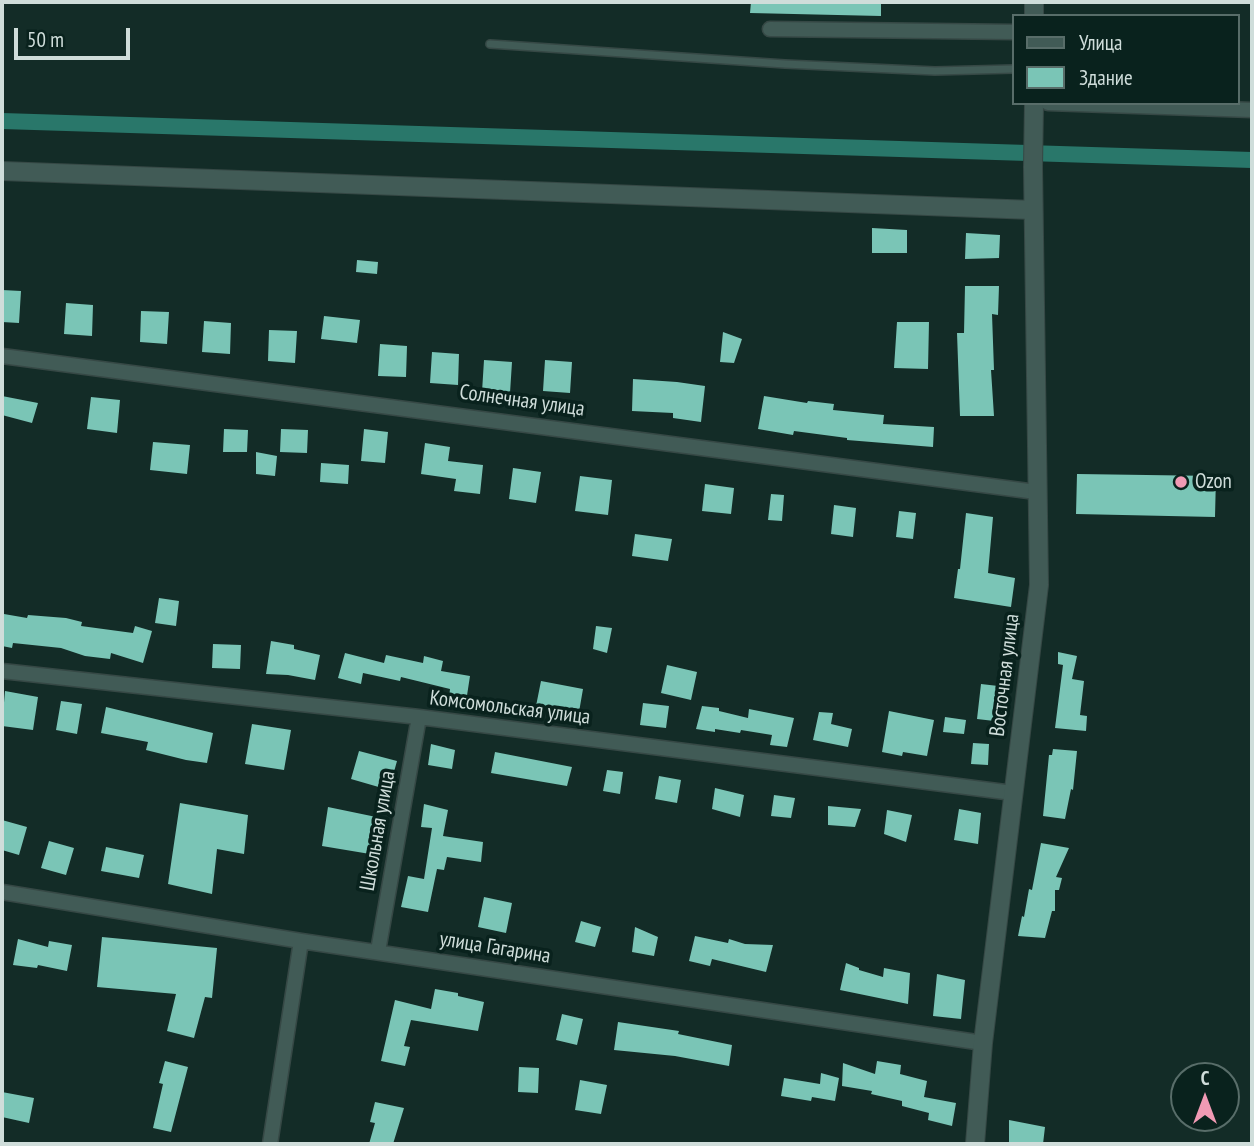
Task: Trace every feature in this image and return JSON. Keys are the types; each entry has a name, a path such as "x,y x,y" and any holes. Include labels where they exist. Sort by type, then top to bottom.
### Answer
{"main road":[{"name":"Восточная улица","path":"975,1144 983,1043 1039,585 1032,167 1034,105"},
{"path":"2,171 1033,210"}],"street":[{"path":"770,29 1012,32"},
{"path":"1106,105 1252,110"},
{"name":"Солнечная улица","path":"2,356 1036,492"},
{"name":"Комсомольская улица","path":"2,671 419,718 1013,793"},
{"name":"Школьная улица","path":"378,951 419,718"},
{"name":"улица Гагарина","path":"2,892 301,941 983,1043"},
{"path":"270,1144 301,941"}],"lane":[{"path":"490,44 935,71 1012,69"}],"building":[{"path":"751,2 881,2 881,16 750,13"},
{"path":"872,228 907,230 907,253 872,253"},
{"path":"966,233 1000,235 999,258 965,259"},
{"path":"357,260 378,262 377,274 356,272"},
{"path":"965,286 999,286 998,315 992,314 994,416 960,416 957,333 964,333"},
{"path":"2,290 21,291 19,323 2,322"},
{"path":"66,303 93,305 92,336 64,334"},
{"path":"141,311 169,312 167,344 140,342"},
{"path":"324,316 360,320 357,343 321,339"},
{"path":"204,321 231,323 230,354 202,352"},
{"path":"897,322 929,322 928,369 894,368"},
{"path":"269,330 297,331 295,363 268,361"},
{"path":"723,332 742,339 734,363 720,362"},
{"path":"380,344 407,346 406,377 378,376"},
{"path":"432,352 459,354 458,385 430,383"},
{"path":"484,360 512,362 510,393 482,392"},
{"path":"545,360 572,362 570,393 543,391"},
{"path":"633,379 705,386 701,422 673,418 673,413 632,411"},
{"path":"2,396 38,403 32,423 2,415"},
{"path":"764,396 834,404 833,410 884,415 883,424 934,427 933,447 847,440 794,431 793,435 758,429"},
{"path":"91,397 120,400 117,433 87,429"},
{"path":"224,429 248,430 247,452 223,452"},
{"path":"281,429 308,430 307,453 280,452"},
{"path":"364,429 388,432 385,463 361,461"},
{"path":"153,442 190,445 187,474 150,470"},
{"path":"425,443 450,447 448,461 483,465 480,494 454,491 456,479 421,474"},
{"path":"256,452 277,456 275,476 256,474"},
{"path":"321,463 349,465 348,484 320,482"},
{"path":"513,468 541,472 536,503 509,499"},
{"path":"1077,474 1216,476 1215,517 1076,514"},
{"path":"580,476 612,480 608,515 575,511"},
{"path":"705,484 734,488 731,514 702,511"},
{"path":"771,494 784,495 782,521 768,520"},
{"path":"834,505 856,508 853,537 831,534"},
{"path":"899,511 916,513 913,539 896,537"},
{"path":"966,513 993,517 988,573 1015,578 1011,607 954,598"},
{"path":"635,534 672,539 668,561 632,556"},
{"path":"159,598 179,601 176,626 155,623"},
{"path":"4,614 27,618 28,615 66,618 82,622 81,626 133,633 135,626 152,631 143,663 111,653 110,659 85,656 61,648 13,643 12,648 2,646"},
{"path":"596,626 612,628 607,653 593,649"},
{"path":"271,641 294,645 294,649 320,655 315,680 266,674"},
{"path":"213,644 241,645 240,669 212,668"},
{"path":"1058,652 1077,656 1072,679 1084,681 1080,715 1087,716 1086,731 1055,728 1063,665 1058,664"},
{"path":"345,653 384,663 386,655 423,663 424,656 443,661 441,671 470,676 466,702 449,698 450,689 401,677 400,681 363,673 361,684 338,678"},
{"path":"667,665 697,672 691,700 661,693"},
{"path":"541,681 583,689 579,712 536,706"},
{"path":"981,684 1007,687 1003,722 977,719"},
{"path":"5,691 38,697 33,730 2,726"},
{"path":"61,701 82,704 77,734 56,730"},
{"path":"643,703 669,706 666,728 640,725"},
{"path":"702,706 719,708 719,711 748,718 749,709 794,718 787,747 770,745 772,735 741,730 740,733 696,729"},
{"path":"106,707 213,733 207,763 146,750 148,742 101,733"},
{"path":"889,711 934,720 927,756 903,752 902,756 882,752"},
{"path":"819,712 833,713 831,724 852,729 848,747 813,740"},
{"path":"945,717 966,720 964,734 943,732"},
{"path":"252,724 291,730 284,770 245,764"},
{"path":"973,743 989,744 988,765 971,764"},
{"path":"431,744 455,750 452,769 428,765"},
{"path":"1053,749 1077,751 1073,790 1071,789 1065,819 1043,816 1049,755 1052,755"},
{"path":"359,751 397,761 389,790 351,779"},
{"path":"495,752 572,767 567,786 491,773"},
{"path":"607,770 623,772 620,794 603,791"},
{"path":"659,776 681,780 677,803 655,799"},
{"path":"715,788 744,795 740,817 712,809"},
{"path":"774,795 795,798 791,818 771,816"},
{"path":"180,803 248,815 244,854 217,849 212,894 168,884"},
{"path":"424,804 448,810 443,836 483,842 481,862 447,857 444,870 437,869 428,912 401,907 408,876 424,879 432,828 421,827"},
{"path":"828,806 861,809 855,827 828,825"},
{"path":"328,807 381,818 376,855 322,846"},
{"path":"959,809 981,813 978,844 954,840"},
{"path":"887,810 912,815 906,842 884,834"},
{"path":"2,820 27,827 19,855 2,850"},
{"path":"49,841 74,848 66,875 41,868"},
{"path":"1041,843 1069,848 1056,877 1062,878 1059,890 1055,890 1055,911 1052,911 1045,938 1018,936 1029,889 1032,890"},
{"path":"106,847 144,855 139,878 101,871"},
{"path":"484,897 512,903 506,933 478,927"},
{"path":"581,921 601,927 595,947 575,942"},
{"path":"635,927 658,937 654,956 632,952"},
{"path":"695,936 728,943 729,939 745,944 773,945 766,972 712,959 710,966 689,961"},
{"path":"102,937 217,948 212,998 205,997 194,1038 167,1031 176,994 97,987"},
{"path":"18,939 48,947 49,941 72,945 67,971 38,965 37,968 13,965"},
{"path":"846,963 883,977 884,968 910,973 908,1004 840,990"},
{"path":"937,974 965,980 961,1019 933,1016"},
{"path":"435,989 484,1002 478,1031 411,1020 404,1046 410,1047 405,1066 381,1061 395,1000 431,1009"},
{"path":"562,1014 583,1019 577,1045 556,1040"},
{"path":"618,1022 679,1031 678,1034 732,1045 729,1066 675,1056 614,1050"},
{"path":"165,1061 188,1067 171,1132 153,1128"},
{"path":"877,1061 901,1065 900,1074 927,1081 924,1097 956,1103 952,1126 928,1120 929,1113 902,1106 902,1101 871,1094 872,1091 842,1086 843,1063 875,1074"},
{"path":"519,1067 539,1068 538,1093 518,1092"},
{"path":"821,1073 839,1078 835,1101 812,1097 811,1101 781,1096 784,1078 820,1084"},
{"path":"580,1080 607,1085 601,1114 575,1110"},
{"path":"2,1092 34,1098 29,1123 2,1117"},
{"path":"375,1102 404,1108 393,1144 369,1144 375,1123 370,1122"},
{"path":"1009,1120 1045,1127 1043,1144 1009,1144"}],"waterway":[{"path":"2,121 1252,160"}],"place":[{"name":"Ozon","path":"1181,482"}]}
